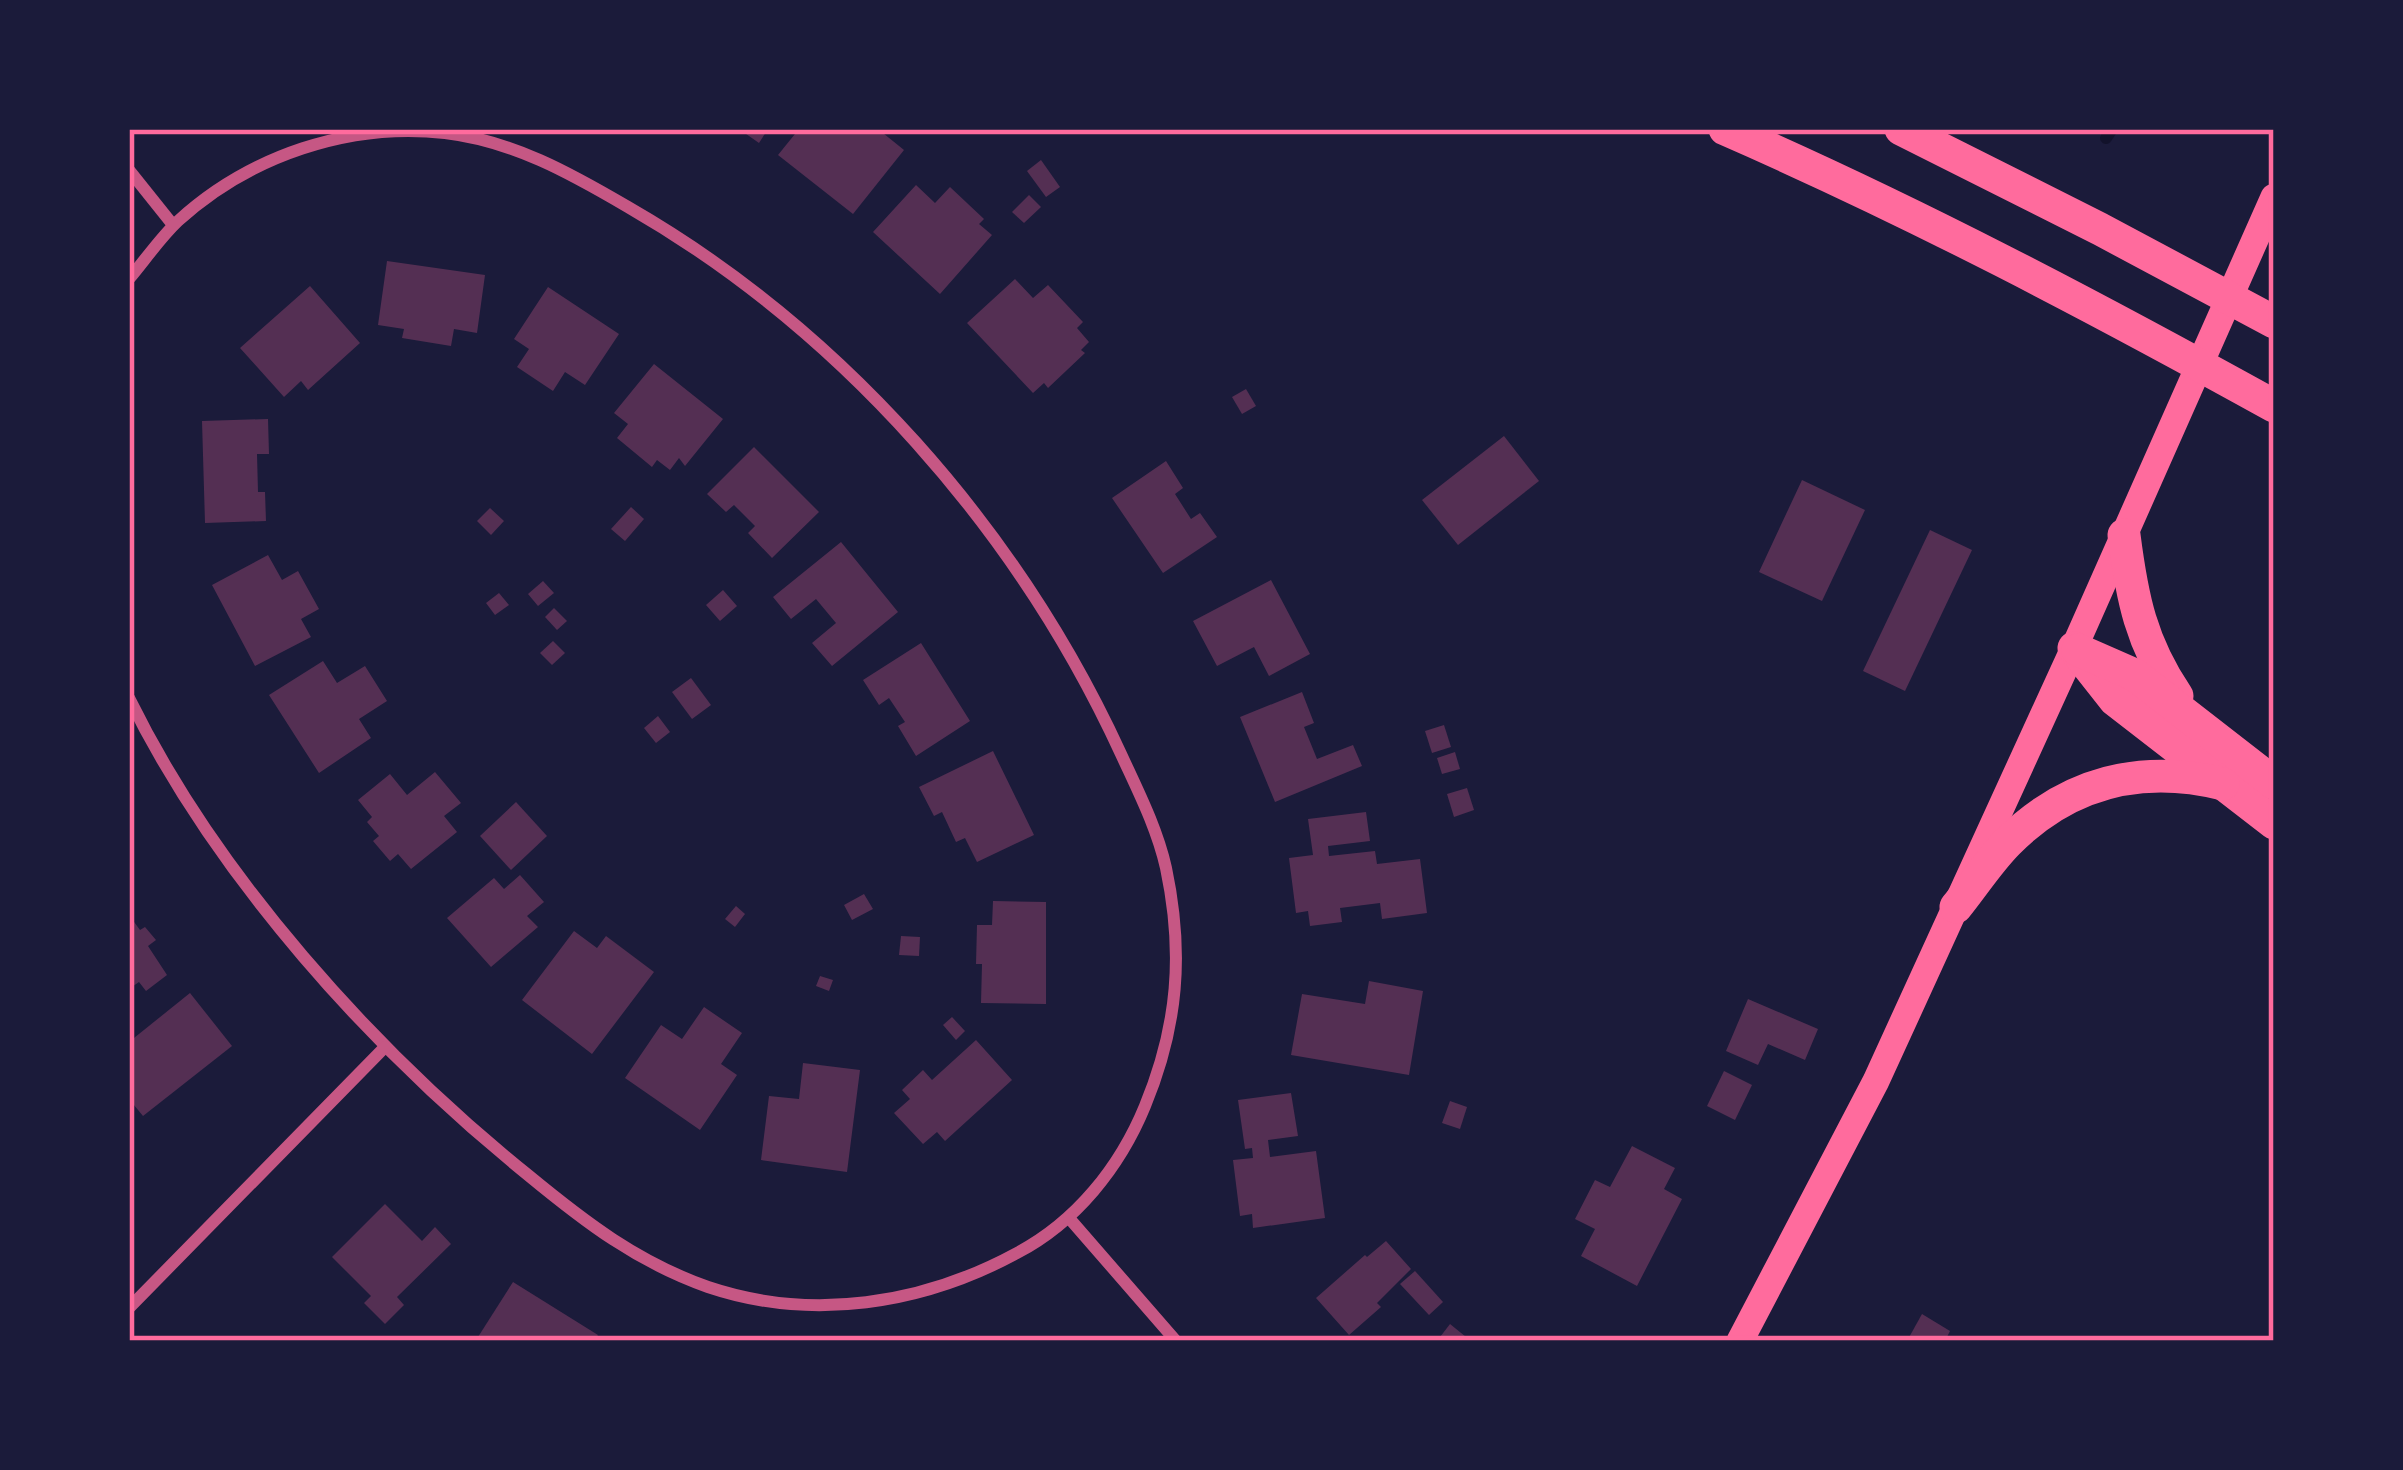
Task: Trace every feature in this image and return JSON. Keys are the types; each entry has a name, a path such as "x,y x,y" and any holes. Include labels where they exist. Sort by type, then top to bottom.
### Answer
{"highway":[{"path":"1726,129 2007,264 2274,406"},
{"path":"1901,129 2274,322"},
{"path":"2124,535 2145,640 2156,665 2195,722"},
{"path":"2074,648 2135,675 2274,783"},
{"path":"2074,648 2115,700 2274,824"},
{"path":"1956,907 2007,842 2085,790 2112,781 2168,774 2223,784"}],"main road":[{"path":"1740,1341 1876,1081 2272,202"}],"street":[{"path":"129,280 173,225 219,188 271,160 327,140 386,131 446,133 503,145 559,167 656,223 729,273 848,374 925,453 1031,592 1098,705 1153,824 1176,921 1172,1022 1160,1070 1136,1127 1102,1180 1069,1218 1027,1249 967,1279 904,1298 839,1305 786,1304 721,1291 671,1274 624,1249 571,1211 488,1143 385,1046 249,888 190,802 129,698"},
{"path":"129,170 173,225"},
{"path":"129,1308 385,1046"},
{"path":"1069,1218 1176,1341"}],"building":[{"path":"739,129 768,129 759,143"},
{"path":"799,129 878,129 904,150 853,214 778,155"},
{"path":"1041,160 1060,187 1046,197 1027,171"},
{"path":"916,185 935,203 950,187 984,219 979,224 992,235 940,294 873,232"},
{"path":"1029,195 1041,207 1024,223 1012,212"},
{"path":"387,261 485,275 477,333 454,329 451,346 402,338 404,329 378,325"},
{"path":"1015,279 1033,298 1048,285 1083,322 1077,328 1089,342 1081,350 1085,353 1048,388 1044,383 1033,393 967,323"},
{"path":"310,286 360,343 308,390 301,381 284,397 240,348"},
{"path":"548,287 619,334 585,385 565,372 553,391 517,367 529,349 514,339"},
{"path":"654,364 723,419 685,466 679,458 670,470 657,460 652,467 617,438 628,424 614,413"},
{"path":"1246,389 1256,406 1242,414 1232,397"},
{"path":"268,419 269,454 257,454 258,492 265,492 266,521 205,523 202,421"},
{"path":"1504,436 1539,481 1458,545 1422,500"},
{"path":"754,447 819,512 772,558 748,533 755,526 734,505 726,512 707,494"},
{"path":"1166,461 1183,488 1175,494 1191,519 1200,513 1217,537 1163,573 1112,498"},
{"path":"1802,480 1865,510 1822,601 1759,572"},
{"path":"631,507 644,519 625,541 611,529"},
{"path":"490,508 504,521 491,535 477,521"},
{"path":"1930,530 1972,550 1905,691 1863,671"},
{"path":"841,542 898,612 832,666 812,643 836,623 816,599 791,619 773,597"},
{"path":"268,555 282,580 298,571 319,609 301,619 311,637 255,666 212,585"},
{"path":"1271,580 1310,654 1269,676 1254,647 1217,666 1193,621"},
{"path":"543,581 554,593 538,606 528,594"},
{"path":"723,590 737,606 720,621 706,605"},
{"path":"499,593 509,605 495,615 486,603"},
{"path":"554,608 567,621 557,630 545,617"},
{"path":"553,641 565,653 552,665 540,653"},
{"path":"921,643 970,721 916,756 898,726 905,722 889,698 879,705 863,680"},
{"path":"323,661 337,683 365,666 387,701 359,719 371,738 319,773 269,695"},
{"path":"691,678 711,705 692,719 672,692"},
{"path":"1302,692 1314,723 1304,727 1317,759 1353,745 1362,766 1275,802 1240,717"},
{"path":"658,716 670,732 656,743 644,728"},
{"path":"1444,725 1451,747 1432,753 1425,731"},
{"path":"993,751 1034,835 977,862 965,838 956,842 942,812 934,816 919,787"},
{"path":"1455,752 1460,769 1442,774 1437,758"},
{"path":"435,772 461,803 444,816 457,832 411,869 398,854 390,861 373,841 379,836 358,800 390,774 407,795"},
{"path":"1467,788 1474,810 1454,817 1447,794"},
{"path":"516,802 547,836 511,870 480,836"},
{"path":"1366,812 1370,841 1328,846 1329,856 1375,851 1377,864 1420,859 1427,913 1382,919 1380,903 1340,908 1342,922 1310,926 1308,911 1296,913 1289,858 1313,855 1308,819"},
{"path":"520,875 544,902 527,916 538,927 491,967 447,918 494,878 504,889"},
{"path":"864,894 873,909 852,920 844,905"},
{"path":"993,901 1046,902 1046,1004 981,1003 977,925 992,925"},
{"path":"736,906 745,914 735,927 725,919"},
{"path":"129,915 156,940 148,946 167,975 146,991 139,982 129,989"},
{"path":"574,931 597,948 606,936 654,972 592,1054 522,1000"},
{"path":"901,936 920,937 919,956 899,955"},
{"path":"820,976 833,980 829,991 816,986"},
{"path":"1369,981 1423,991 1409,1075 1291,1055 1302,994 1365,1004"},
{"path":"190,993 232,1046 143,1116 129,1099 129,1042"},
{"path":"1748,999 1818,1029 1805,1060 1768,1044 1758,1065 1726,1051"},
{"path":"704,1007 742,1033 721,1064 737,1075 700,1130 625,1078 661,1025 682,1039"},
{"path":"952,1017 965,1031 956,1040 943,1025"},
{"path":"976,1040 1012,1080 945,1141 937,1132 923,1144 894,1113 910,1099 902,1090 923,1070 932,1080"},
{"path":"803,1063 860,1070 847,1172 761,1160 769,1096 799,1099"},
{"path":"1724,1071 1752,1085 1735,1120 1707,1106"},
{"path":"1291,1093 1298,1136 1268,1140 1270,1157 1316,1151 1325,1218 1253,1228 1252,1214 1240,1216 1233,1160 1253,1158 1252,1148 1245,1149 1238,1100"},
{"path":"1450,1101 1467,1107 1460,1129 1442,1123"},
{"path":"1632,1146 1675,1168 1664,1189 1682,1199 1637,1286 1581,1256 1595,1229 1575,1219 1595,1180 1610,1187"},
{"path":"385,1204 422,1241 435,1227 451,1244 397,1297 404,1305 385,1324 364,1303 371,1296 332,1257"},
{"path":"1386,1241 1411,1269 1377,1303 1381,1307 1349,1335 1316,1298"},
{"path":"1415,1271 1443,1302 1429,1315 1400,1284"},
{"path":"513,1282 598,1335 594,1341 485,1341 478,1337"},
{"path":"1922,1314 1950,1331 1945,1341 1907,1341"},
{"path":"1450,1324 1471,1341 1437,1341"}],"waterway":[{"path":"2106,138 2112,129"}]}
